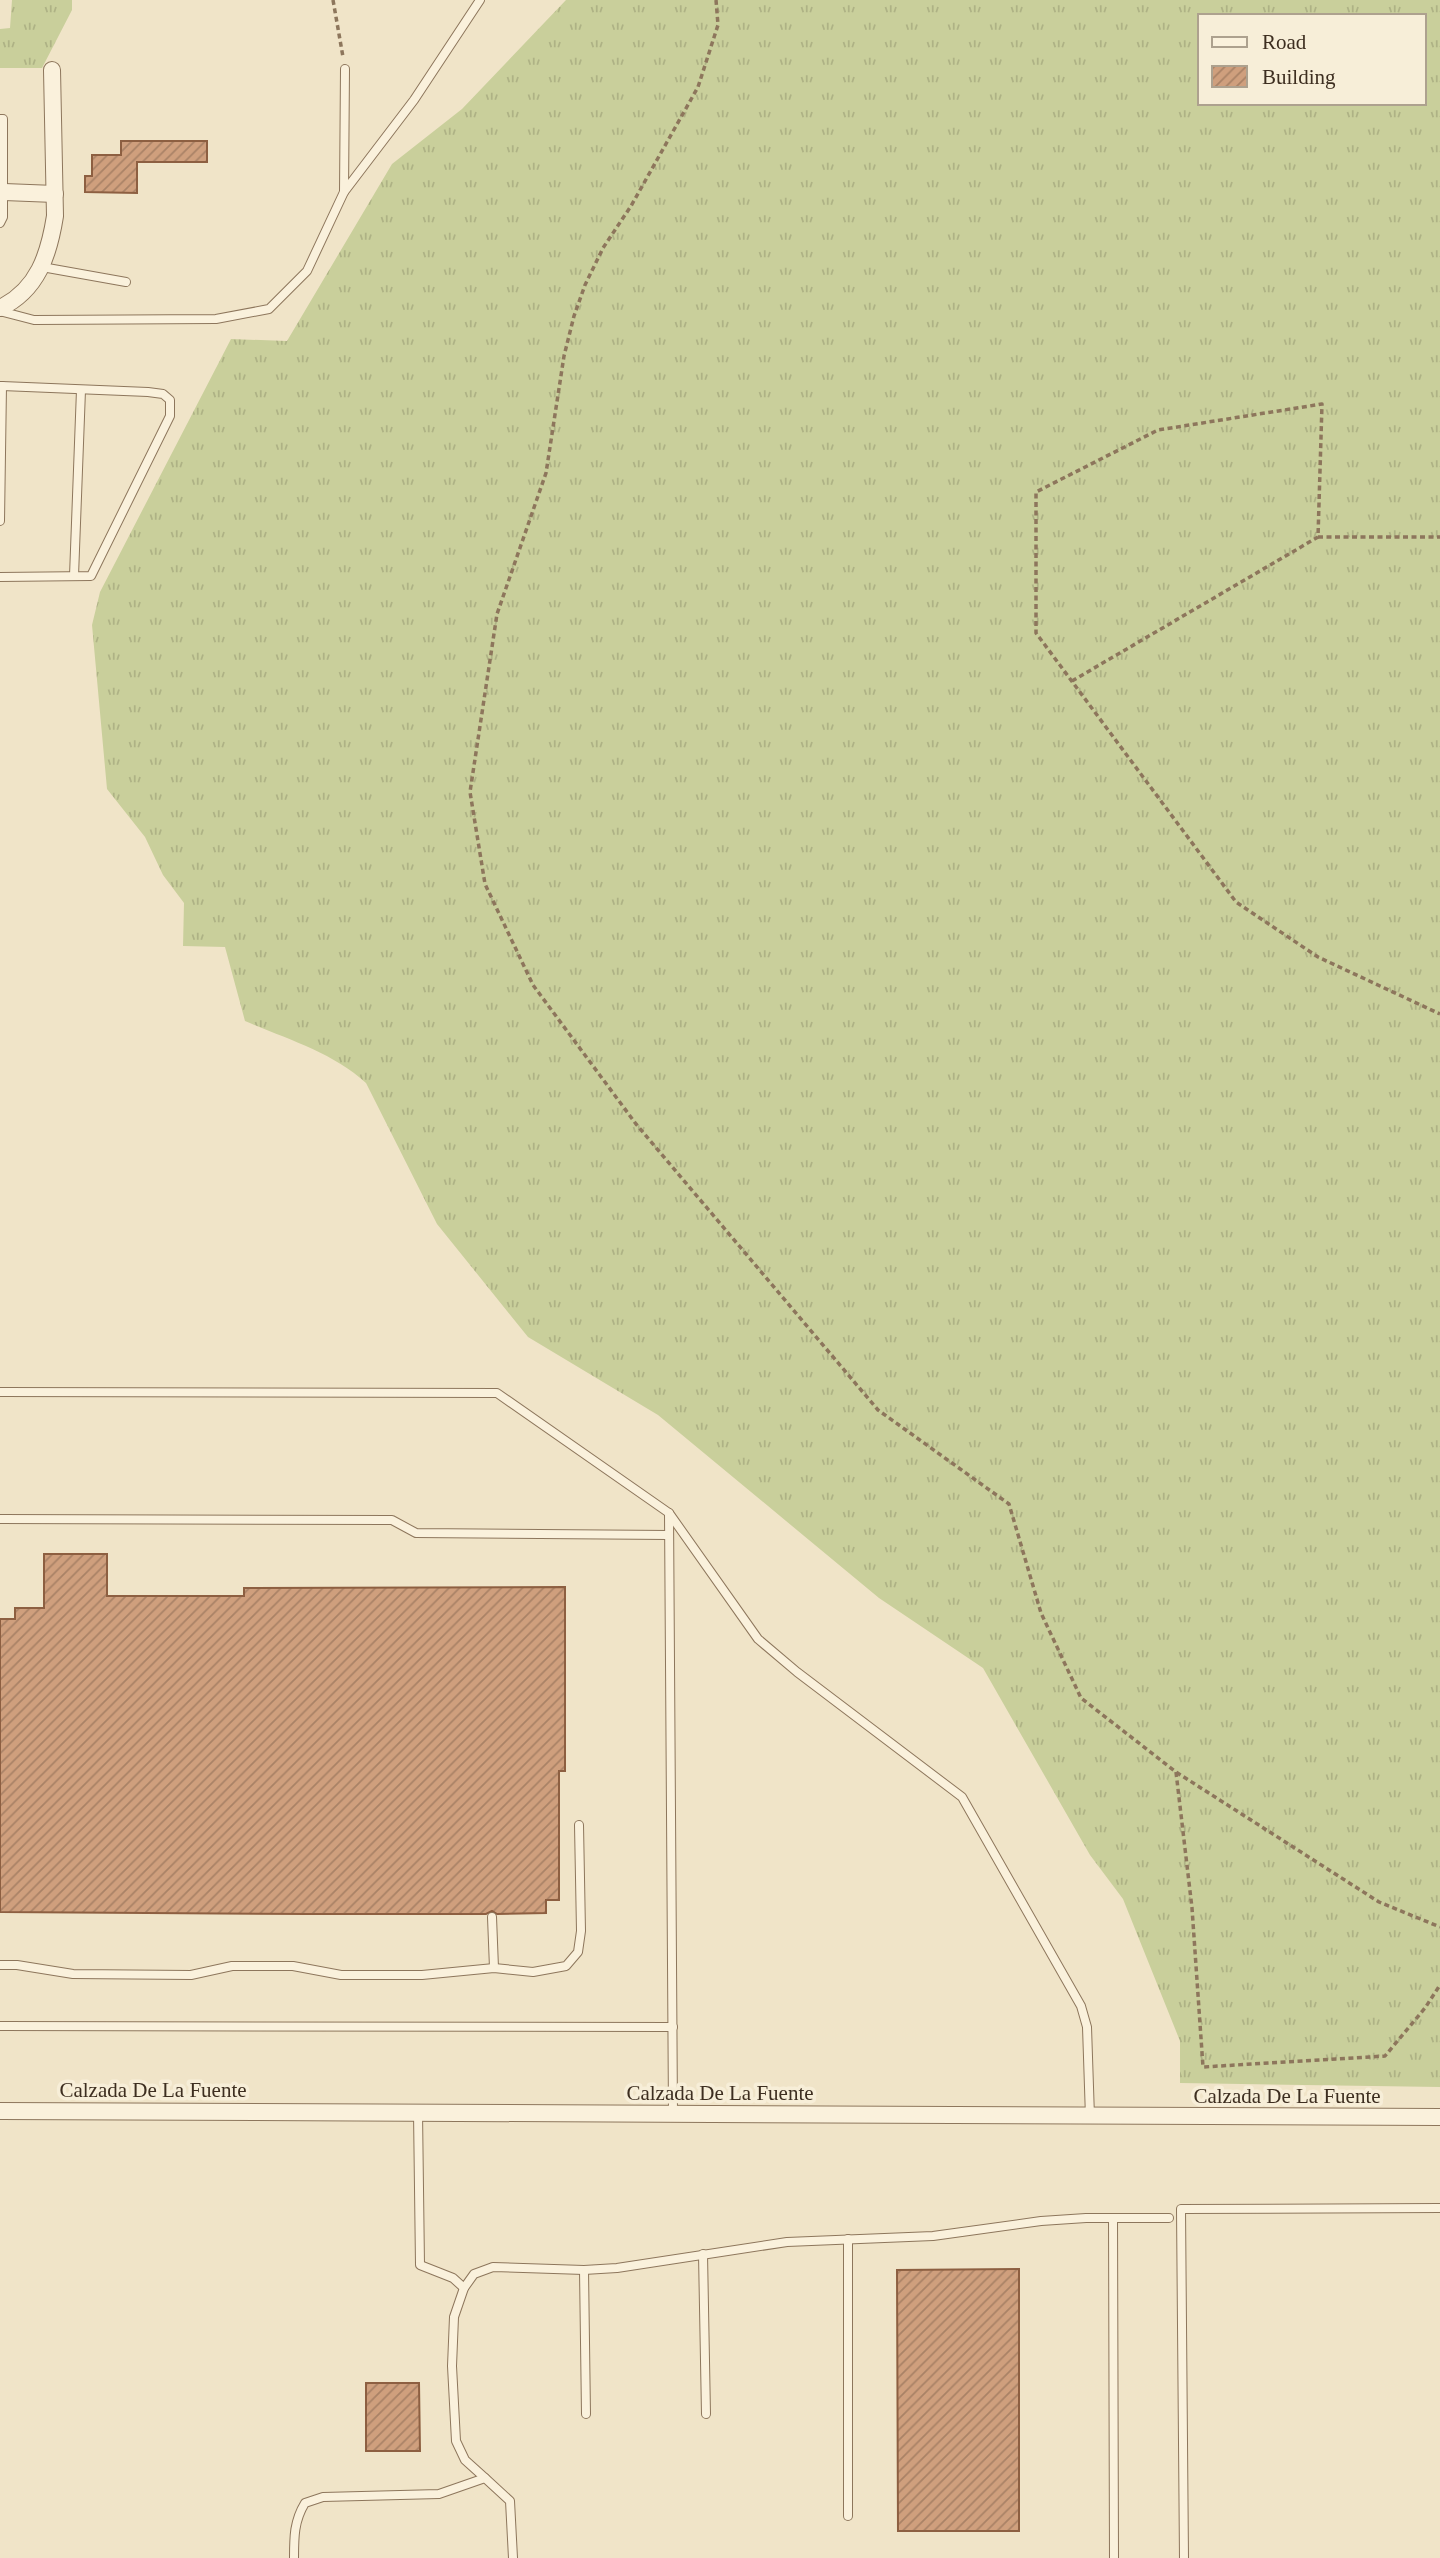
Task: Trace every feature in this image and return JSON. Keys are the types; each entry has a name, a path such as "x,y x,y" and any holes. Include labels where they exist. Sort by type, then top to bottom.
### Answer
{"street":[{"path":"0,309 28,288 42,267 53,232 55,194 52,71"},
{"path":"4,192 55,194"},
{"name":"Calzada De La Fuente","path":"0,2111 1440,2117"}],"lane":[{"path":"0,309 34,320 216,319 269,309 307,271 344,192 414,100 480,0"},
{"path":"344,192 345,69"},
{"path":"0,119 3,119 4,192 3,217 0,223"},
{"path":"42,267 126,282"},
{"path":"0,521 1,386 163,394 170,400 170,416 91,576 0,577"},
{"path":"74,576 82,390"},
{"path":"0,1392 497,1393 669,1513 758,1639 797,1672 962,1797 1081,2006 1087,2027 1090,2117"},
{"path":"669,1513 673,2114"},
{"path":"0,1519 392,1520 416,1533 669,1535"},
{"path":"0,1965 73,1974 191,1975 232,1966 293,1966 341,1975 422,1975 494,1968 533,1972 566,1966 578,1952 581,1931 579,1825"},
{"path":"492,1917 494,1968"},
{"path":"0,2026 673,2027"},
{"path":"418,2112 420,2265 453,2278 464,2288"},
{"path":"1184,2558 1181,2209 1440,2208"},
{"path":"1113,2218 1115,2558"},
{"path":"513,2558 510,2501 465,2460 456,2441 454,2317 464,2288 474,2274 493,2267 584,2270 617,2268 788,2242 933,2236 1041,2221 1169,2218"},
{"path":"848,2239 848,2516"},
{"path":"703,2253 706,2414"},
{"path":"584,2270 586,2414"},
{"path":"294,2558 297,2517 305,2503 323,2497 439,2494 485,2478"}],"path":[{"path":"333,0 345,69"},
{"path":"716,0 718,25 698,87 631,206 603,247 574,316 564,356 546,473 497,614 470,792 485,884 533,985 636,1124 878,1410 1009,1504 1041,1614 1080,1698 1176,1772 1379,1902 1440,1927"},
{"path":"1318,537 1322,404 1158,430 1036,492 1036,632 1236,902 1318,957 1440,1014"},
{"path":"1072,681 1318,537 1440,537"},
{"path":"1176,1772 1192,1908 1203,2067 1385,2056 1425,2008 1440,1985"}],"green space":[{"path":"12,0 72,0 72,10 42,68 0,68 0,29 10,28"},
{"path":"566,0 1440,0 1440,2087 1180,2083 1180,2041 1123,1899 1090,1855 983,1668 879,1598 658,1415 528,1337 437,1224 366,1083 324,1055 245,1021 225,947 183,946 184,903 163,875 145,837 107,789 92,625 100,592 231,339 287,341 392,164 462,109"}],"building":[{"path":"121,141 207,141 207,162 137,162 137,193 85,192 85,176 92,176 92,155 121,155"},
{"path":"44,1554 107,1554 107,1596 244,1596 244,1588 565,1587 565,1771 559,1771 559,1900 546,1900 546,1913 0,1912 0,1619 15,1619 15,1608 44,1608"},
{"path":"1019,2269 1019,2531 898,2531 897,2270"},
{"path":"366,2383 419,2383 420,2451 366,2451"}]}
